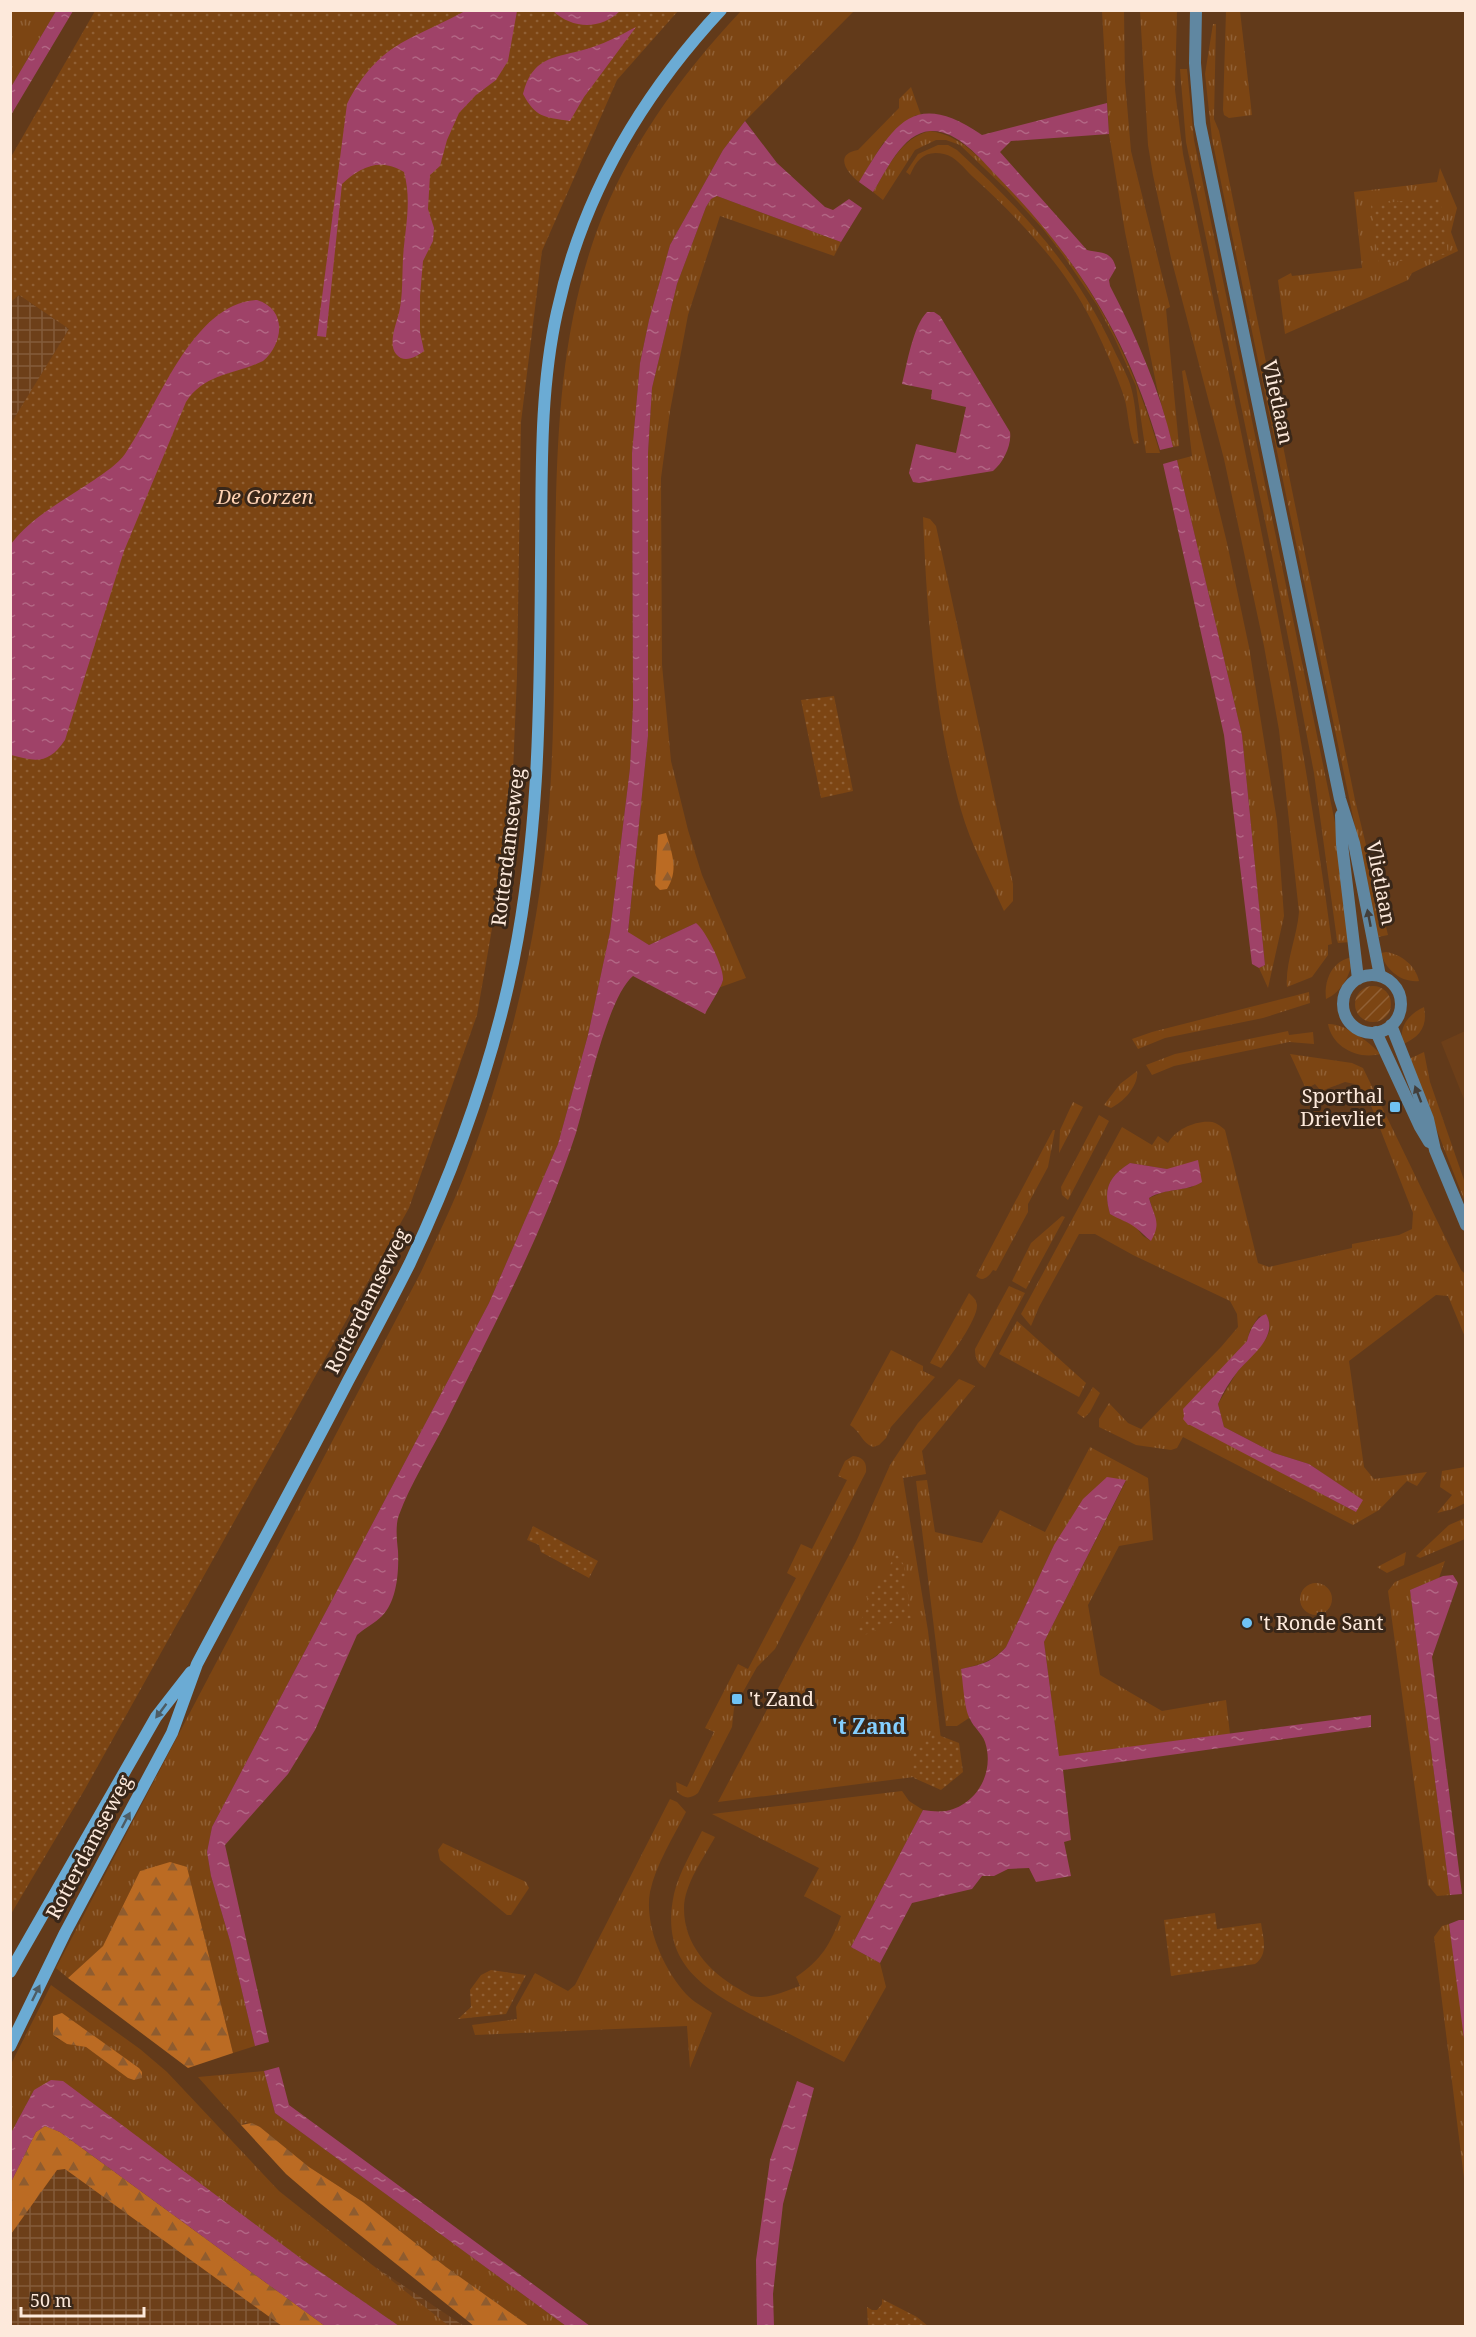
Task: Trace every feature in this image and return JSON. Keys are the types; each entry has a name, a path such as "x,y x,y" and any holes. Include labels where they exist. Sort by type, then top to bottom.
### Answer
{"main road":[{"name":"Rotterdamseweg","path":"10,2046 65,1933 172,1733 197,1664 408,1266 458,1152 481,1087 519,933 533,827 539,738 544,416 549,358 557,313 569,265 584,222 618,149 659,84 721,10"},
{"name":"Rotterdamseweg","path":"10,1972 156,1717 197,1664"}],"street":[{"name":"Vlietlaan","path":"1196,10 1196,63 1200,124 1340,798 1354,843 1380,976"},
{"name":"Vlietlaan","path":"1340,798 1342,844 1358,979"},
{"path":"1365,976 1380,976 1392,983 1399,994 1399,1013 1391,1025 1376,1032 1364,1031 1354,1026 1345,1011 1346,992 1358,979 1365,976"},
{"path":"1391,1025 1428,1119 1435,1150 1466,1225"},
{"path":"1376,1032 1420,1127 1435,1150"}],"shaded area":[{"path":"19,295 69,329 11,425 11,302"},
{"path":"1465,1031 1465,1102 1441,1042"},
{"path":"87,2075 464,2326 11,2326 11,2113"}],"green space":[{"path":"11,11 56,11 11,87"},
{"name":"De Gorzen","path":"95,11 678,11 617,80 542,251 521,422 517,676 511,819 477,1015 409,1208 85,1789 11,1914 10,425 69,329 19,295 11,302 11,157"},
{"path":"741,11 854,11 745,121 723,150 670,245 649,320 640,363 632,453 633,706 630,768 610,932 588,1035 558,1144 489,1303 212,1827 207,1852 211,1876 230,1941 255,2046 233,2053 187,1867 140,1871 103,1946 68,1978 56,1968 421,1272 457,1194 481,1129 516,1011 533,931 545,850 553,738 559,429 567,350 574,311 596,233 623,172 639,143 676,87"},
{"path":"1102,11 1124,11 1125,81 1131,151 1170,307 1166,309 1179,446 1173,447 1157,388 1125,232 1109,134"},
{"path":"1140,11 1177,11 1175,90 1183,154 1265,548 1318,844 1332,944 1328,945 1328,955 1312,977 1287,987 1288,969 1299,912 1279,730 1264,646 1224,459 1171,258 1153,175 1148,145"},
{"path":"1226,11 1240,11 1252,115 1229,118 1224,115"},
{"path":"1213,24 1216,24 1214,119 1219,131 1355,800 1388,935 1378,937 1212,139 1205,74"},
{"path":"1180,69 1187,69 1194,140 1339,842 1350,942 1338,943 1337,940 1314,773 1269,540 1186,142"},
{"path":"911,87 921,115 916,115 883,143 859,182 847,169 844,159 846,155 858,150 899,108 899,99"},
{"path":"930,131 952,138 979,157 1057,244 1099,307 1117,341 1133,376 1160,453 1146,453 1136,386 1097,305 1043,229 960,145 946,140 936,140 915,150 883,200 873,192 903,147 911,140"},
{"path":"938,145 948,145 957,150 1026,218 1065,266 1099,320 1128,380 1134,398 1139,443 1134,444 1124,397 1111,362 1093,325 1078,296 1037,241 952,157 932,153 919,160 910,175 906,172 918,154"},
{"path":"1440,168 1457,208 1451,232 1458,251 1412,273 1408,280 1285,334 1278,280 1291,273 1292,276 1362,268 1354,192 1437,182"},
{"path":"717,196 841,242 834,256 720,216 688,315 670,411 661,478 662,665 671,761 688,830 702,875 746,978 718,988 723,981 696,923 649,945 628,933 648,736 648,453 652,388 677,284 706,207 711,199"},
{"path":"1440,196 1448,254 1379,264 1371,205"},
{"path":"1185,370 1227,543 1249,647 1277,821 1284,916 1268,988 1259,968 1265,965 1242,735 1177,460 1192,456 1182,371"},
{"path":"923,517 930,519 936,526 1013,884 1013,901 1004,911 965,823 944,738 933,664"},
{"path":"834,696 853,791 821,798 801,700"},
{"path":"666,833 674,868 667,889 660,890 655,885 658,835"},
{"path":"1381,953 1397,955 1407,962 1415,970 1419,981 1406,980 1395,974 1383,959"},
{"path":"1353,957 1345,982 1337,992 1326,999 1326,985 1331,972 1340,962"},
{"path":"1373,986 1386,991 1391,1004 1386,1017 1373,1022 1360,1017 1355,1004 1360,991"},
{"path":"1309,992 1310,1003 1263,1018 1165,1038 1138,1049 1132,1039 1152,1032"},
{"path":"1424,1007 1424,1025 1414,1038 1403,1044 1403,1027 1409,1017"},
{"path":"1328,1024 1356,1034 1380,1054 1363,1055 1347,1050 1335,1039"},
{"path":"1288,1031 1289,1035 1313,1032 1314,1044 1289,1042 1174,1066 1152,1075 1146,1065 1175,1054"},
{"path":"1424,1052 1430,1082 1465,1183 1465,1202 1409,1059"},
{"path":"1290,1054 1352,1063 1363,1068 1461,1270 1465,1274 1465,1337 1448,1296 1436,1295 1349,1361 1364,1467 1374,1479 1427,1472 1417,1486 1407,1481 1379,1510 1353,1525 1183,1437 1177,1448 1171,1450 1136,1445 1099,1427 1099,1419 1109,1403 1128,1423 1141,1429 1238,1327 1237,1314 1230,1301 1133,1255 1095,1234 1079,1234 1031,1326 1021,1314 1122,1127 1152,1145 1158,1136 1168,1143 1187,1126 1200,1122 1212,1122 1224,1129 1258,1263 1269,1267 1352,1248 1352,1244 1399,1235 1412,1229 1413,1213 1372,1108 1359,1085 1345,1082 1321,1091 1315,1084 1306,1089","holes":["1130,1163 1167,1169 1193,1187 1164,1192 1149,1198 1152,1207 1151,1241 1143,1236 1135,1226 1110,1214 1107,1197 1109,1184 1117,1173","1259,1316 1269,1320 1270,1330 1266,1339 1237,1372 1218,1404 1224,1427 1274,1453 1309,1464 1362,1500 1356,1512 1190,1424 1184,1416 1247,1341 1250,1330"]},
{"path":"1137,1071 1136,1082 1125,1097 1111,1108 1104,1105 1120,1084"},
{"path":"1073,1102 1083,1107 1059,1153 1060,1130"},
{"path":"1099,1115 1109,1121 1068,1200 1062,1195 1061,1187"},
{"path":"1055,1130 1048,1167 1028,1204 1028,1212 996,1271 993,1270 986,1278 981,1279 976,1276"},
{"path":"1062,1216 1065,1217 1026,1289 1012,1281 1031,1243"},
{"path":"1009,1286 1025,1293 985,1368 977,1360 975,1349"},
{"path":"969,1293 977,1305 968,1328 941,1368 930,1363"},
{"path":"1017,1321 1086,1383 1079,1397 999,1354"},
{"path":"891,1350 923,1366 923,1371 935,1377 891,1427 886,1438 873,1447 850,1425"},
{"path":"959,1379 975,1386 922,1451 926,1474 903,1478 928,1631 945,1773 718,1802 856,1542 890,1465 918,1423"},
{"path":"1093,1387 1100,1393 1090,1412 1084,1418 1077,1413"},
{"path":"1090,1447 1148,1478 1153,1540 1119,1546 1088,1605 1100,1675 1162,1711 1226,1700 1230,1734 1059,1757 1044,1642 1126,1481 1054,1545 1006,1647 986,1662 961,1669 969,1718 957,1726 946,1726 916,1481 927,1480 935,1532 982,1543 1000,1510 1045,1532"},
{"path":"853,1456 864,1461 866,1472 775,1649 757,1667 734,1708 732,1727 698,1793 685,1797 677,1792 676,1782 687,1787 714,1732 705,1728 738,1664 748,1669 796,1578 787,1573 801,1544 812,1549 847,1480 838,1476 845,1461"},
{"path":"1465,1467 1465,1503 1437,1513 1452,1495 1440,1487 1442,1471"},
{"path":"1465,1518 1465,1539 1420,1558 1416,1556 1449,1525"},
{"path":"533,1526 598,1561 589,1578 541,1552 539,1545 527,1540"},
{"path":"1406,1552 1404,1565 1387,1573 1377,1567"},
{"path":"896,1553 904,1565 911,1618 894,1622 860,1637 855,1631 869,1605 867,1596 869,1589 874,1583 883,1579"},
{"path":"1445,1561 1439,1578 1410,1590 1450,1895 1437,1896 1428,1885 1388,1591 1395,1582"},
{"path":"1316,1583 1327,1588 1332,1599 1327,1610 1316,1615 1305,1610 1300,1599 1305,1588"},
{"path":"933,1733 959,1743 963,1772 941,1790 914,1778 911,1750"},
{"path":"902,1791 909,1801 923,1810 851,1947 880,1963 886,1987 844,2062 726,2000 693,1975 674,1941 671,1920 676,1886 702,1831 715,1837 687,1890 684,1909 688,1934 700,1956 708,1965 743,1992 751,1996 763,1997 800,1986 796,1977 824,1951 841,1916 804,1896 819,1868 712,1814"},
{"path":"670,1799 677,1802 686,1812 656,1871 650,1892 650,1919 658,1947 670,1973 689,1997 712,2013 690,2068 687,2026 475,2035 472,2025 517,2019 516,2007 535,1973 568,1991 575,1985"},
{"path":"443,1843 526,1882 529,1888 511,1915 507,1915 440,1860 438,1850"},
{"path":"170,1862 187,1867 233,2053 188,2068 68,1978 103,1946 140,1871"},
{"path":"1215,1913 1217,1929 1261,1923 1264,1951 1259,1960 1255,1964 1171,1976 1164,1920"},
{"path":"1449,1924 1466,2046 1465,2186 1434,1937 1442,1926"},
{"path":"491,1970 526,1975 506,2014 458,2019 471,2007 470,1990 481,1975"},
{"path":"51,1985 140,2049 167,2072 279,2191 449,2326 399,2326 303,2260 80,2094 34,2090 11,2133 11,2064","holes":["62,2014 139,2068 104,2060 86,2047 57,2039 53,2035 53,2016"]},
{"path":"62,2013 139,2068 142,2078 134,2080 128,2078 86,2047 67,2044 53,2035 53,2016"},
{"path":"264,2071 275,2113 566,2326 529,2326 446,2267 363,2202 309,2167 260,2127 245,2123 241,2125 198,2077"},
{"path":"252,2123 309,2167 363,2202 446,2267 529,2326 474,2326 286,2174 241,2125"},
{"path":"45,2126 60,2132 325,2326 282,2326 65,2169 57,2170 11,2234 11,2182 36,2132"},
{"path":"882,2299 917,2317 928,2326 868,2326 867,2307 877,2310 882,2304"}],"water":[{"path":"56,11 73,11 11,115 11,87"},
{"path":"465,11 517,11 508,61 496,80 476,95 459,113 447,140 440,166 430,175 428,209 434,228 433,241 423,261 420,296 420,332 424,351 414,357 403,359 396,354 393,345 393,334 401,299 408,194 404,172 387,165 363,169 342,184 326,337 317,336 347,104 359,83 384,55 412,37"},
{"path":"553,11 620,11 604,22 586,25 569,21"},
{"path":"636,27 584,97 570,121 542,115 532,108 523,94 527,82 538,66 553,58 597,46"},
{"path":"1107,103 1109,134 1011,141 1000,152 1087,250 1112,258 1116,268 1109,280 1110,286 1147,365 1168,426 1173,447 1160,450 1132,371 1097,302 1076,269 1052,238 975,153 949,135 930,131 920,133 903,146 889,164 873,192 859,182 883,144 895,130 908,119 922,114 939,115 958,121 982,135"},
{"path":"745,121 777,163 825,207 833,210 849,199 862,208 841,242 717,196 711,199 677,284 652,388 648,453 648,736 628,932 649,945 696,923 705,933 714,950 721,967 723,980 705,1014 633,976 624,988 606,1026 576,1133 533,1244 399,1515 397,1577 391,1602 382,1616 357,1635 315,1730 288,1774 225,1845 269,2042 255,2046 230,1941 211,1876 207,1852 212,1827 489,1303 558,1144 588,1035 610,932 630,768 633,706 632,453 640,363 649,320 670,245 723,150"},
{"path":"257,300 267,304 278,319 278,336 275,345 263,361 211,380 194,392 186,402 124,551 65,740 53,753 41,759 11,755 11,544 28,525 122,458 179,361 195,338 213,319 234,306"},
{"path":"927,312 934,312 940,316 1010,432 1010,442 1006,453 993,471 919,483 913,482 909,473 916,444 956,453 966,407 931,399 932,390 902,384 914,336"},
{"path":"1177,460 1242,735 1265,965 1259,968 1252,964 1224,735 1163,464"},
{"path":"1198,1160 1202,1182 1149,1198 1157,1224 1151,1241 1133,1226 1110,1214 1107,1197 1109,1184 1117,1173 1130,1163 1167,1169"},
{"path":"1266,1314 1269,1330 1266,1338 1232,1379 1218,1404 1224,1427 1274,1453 1309,1464 1363,1500 1356,1512 1188,1425 1183,1419 1183,1409 1247,1341 1254,1325"},
{"path":"1107,1477 1126,1480 1044,1642 1059,1756 1371,1715 1371,1727 1063,1770 1071,1840 1064,1842 1071,1876 1036,1882 1029,1868 1008,1869 994,1876 982,1876 972,1889 912,1903 880,1963 851,1947 923,1810 946,1811 957,1808 975,1794 985,1775 987,1753 985,1742 968,1714 961,1669 986,1662 1006,1647 1054,1545 1083,1499"},
{"path":"1453,1575 1458,1583 1432,1657 1462,1894 1450,1895 1410,1590 1443,1576"},
{"path":"1465,1920 1465,2046 1449,1924"},
{"path":"279,2067 289,2105 590,2326 566,2326 275,2113 264,2071"},
{"path":"51,2080 63,2081 303,2260 399,2326 325,2326 60,2132 45,2126 36,2132 11,2182 11,2133 34,2090"},
{"path":"797,2081 814,2088 783,2204 773,2294 774,2326 757,2326 756,2260 770,2160"}],"place":[{"name":"Sporthal Drievliet","path":"1395,1107"},
{"name":"'t Ronde Sant","path":"1247,1623"},
{"name":"'t Zand","path":"737,1699"}],"district":[{"name":"'t Zand","path":"869,1727"}]}
